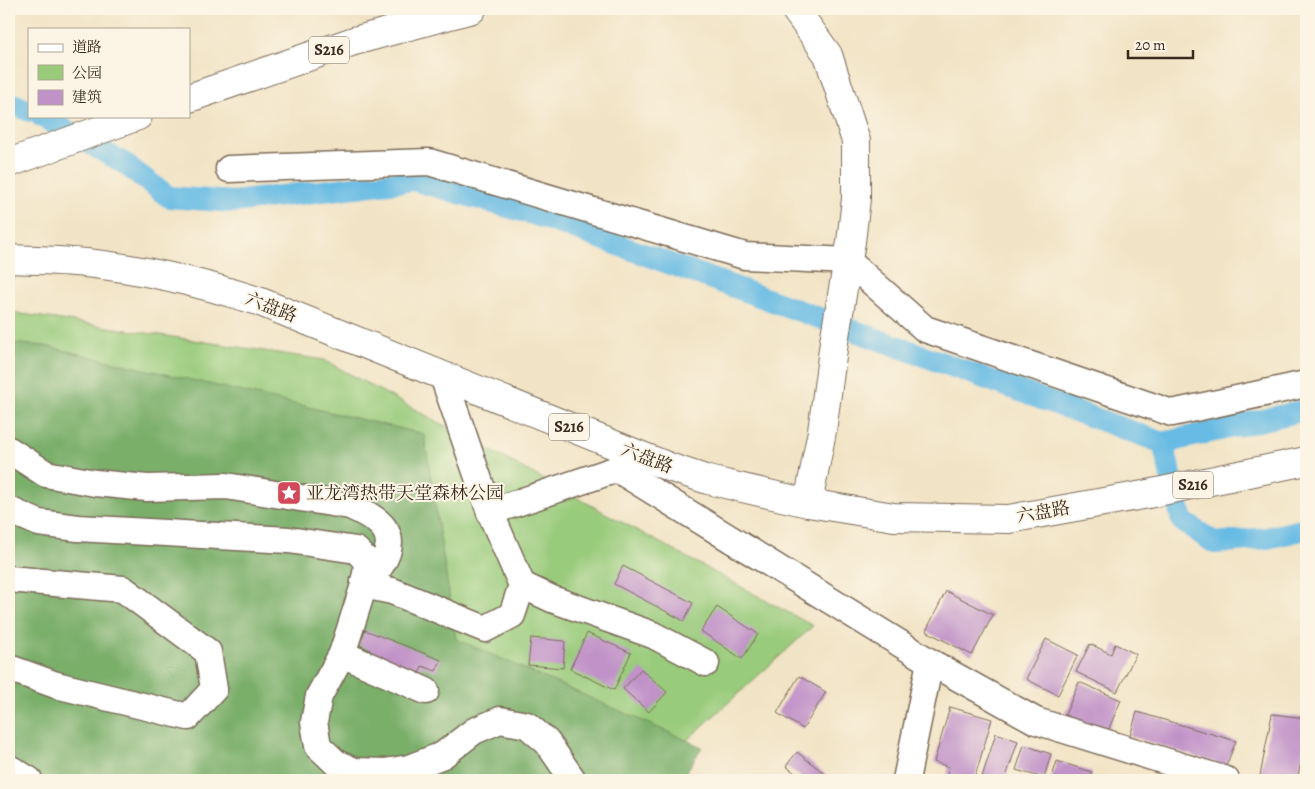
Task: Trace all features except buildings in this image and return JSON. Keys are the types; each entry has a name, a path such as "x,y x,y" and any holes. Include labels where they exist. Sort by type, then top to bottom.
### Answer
{"main road":[{"name":"S216","path":"190,98 354,41 472,9"},
{"path":"795,9 828,55 856,140 856,199 822,431 808,503"},
{"path":"15,161 133,118"},
{"name":"六盘路","path":"9,259 84,263 127,268 215,287 258,300 648,458 708,480 808,503 894,516 1009,518 1142,495 1306,461"}],"street":[{"path":"229,169 429,162 745,256 846,270 925,329 1172,413 1306,384"},
{"path":"443,376 490,512 522,585 552,599 654,635 706,664"},
{"path":"9,450 46,474 85,481 147,488 226,486 350,506 365,513 387,530 390,545 381,566 364,583"},
{"path":"490,512 648,458"},
{"path":"617,469 930,662 1036,721 1226,780"},
{"path":"9,510 40,523 78,528 289,540 356,550 366,559 364,583 342,654 319,696 314,722 318,746 336,763 354,771 384,772 409,768 443,755 474,731 500,720 528,725 547,742 573,780"},
{"path":"9,579 123,589 208,652 214,689 188,717 56,685 9,668"},
{"path":"364,583 392,591 485,629 512,615 522,585"},
{"path":"342,654 426,691"},
{"path":"906,780 930,662"},
{"path":"9,768 29,780"}],"green space":[{"name":"亚龙湾热带天堂森林公园","path":"9,312 324,360 813,626 644,779 9,780"},
{"name":"亚龙湾热带天堂森林公园","path":"9,343 45,346 424,434 456,639 702,747 681,780 9,780"}],"waterway":[{"path":"9,102 28,111"},
{"path":"45,118 122,162 169,197 233,202 413,180 536,215 1163,443 1306,410"},
{"path":"1163,443 1182,521 1215,543 1267,538 1306,529"}],"place":[{"name":"亚龙湾热带天堂森林公园","path":"289,493"}]}
